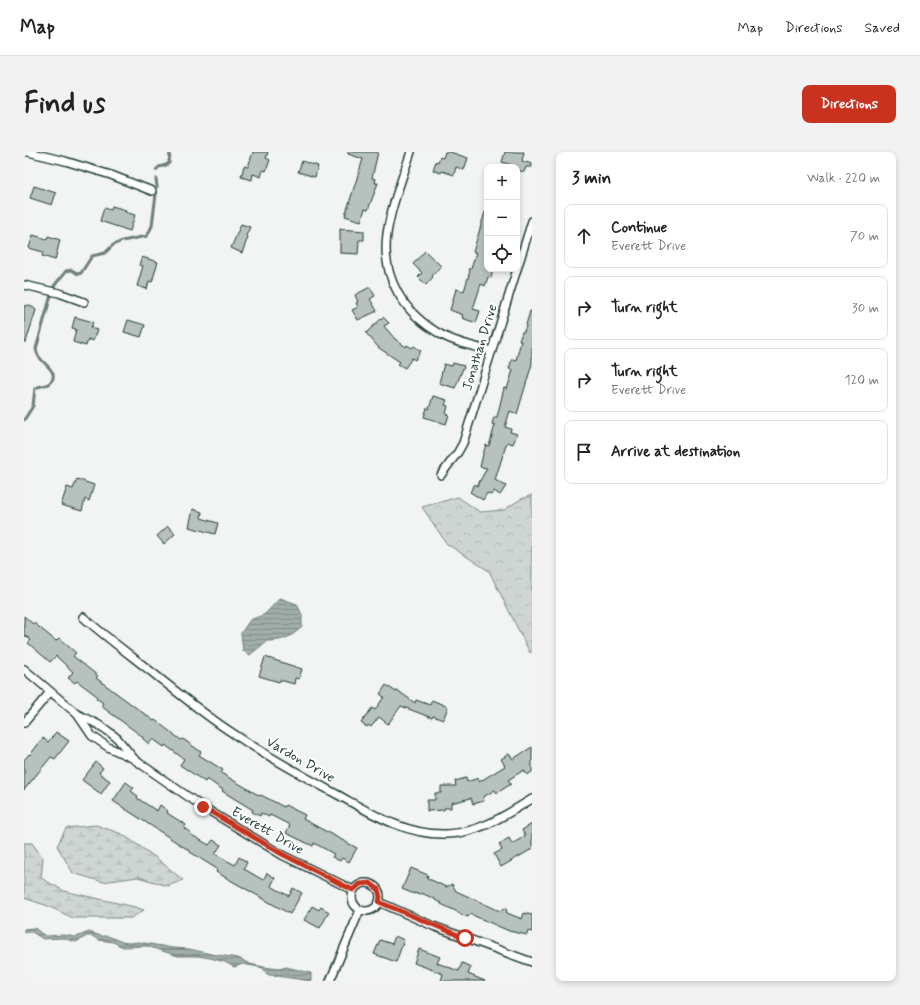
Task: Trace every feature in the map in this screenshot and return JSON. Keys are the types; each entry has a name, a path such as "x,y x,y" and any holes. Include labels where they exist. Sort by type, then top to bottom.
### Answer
{"street":[{"path":"28,152 65,161 111,175 152,191"},
{"path":"411,152 392,213 387,236 387,260 393,283 404,303 431,328 454,340 492,352"},
{"name":"Jonathan Drive","path":"441,475 463,443 532,221"},
{"path":"24,285 59,293 84,302"},
{"name":"Vardon Drive","path":"83,617 197,708 230,731 324,788 392,823 407,829 428,833 462,833 475,830 492,823 532,799"},
{"name":"Everett Drive","path":"24,669 77,714 99,725 117,738 136,760"},
{"path":"24,723 50,692"},
{"name":"Everett Drive","path":"77,714 92,736 100,742 136,760 186,796 282,854 353,890"},
{"path":"370,883 378,889 380,897 379,902 369,910 360,910 353,904 353,890 360,884 370,883"},
{"path":"379,902 439,928 532,962"},
{"path":"330,981 360,910"}],"green space":[{"path":"532,495 532,651 530,653 489,571 447,544 422,507 458,497 480,512 504,510 521,499"},
{"path":"96,825 122,834 155,857 183,880 168,886 138,877 103,882 73,873 57,846 66,828"},
{"path":"24,843 32,843 43,858 41,878 64,891 144,910 131,918 73,918 48,906 24,898"}],"shaded area":[{"path":"280,598 297,604 302,615 302,627 286,638 267,641 250,655 243,651 241,633 250,620 265,614"},
{"path":"33,928 47,936 63,935 76,937 89,932 101,936 108,936 122,942 139,942 173,948 189,949 238,958 250,964 264,967 279,969 286,967 311,973 311,981 270,975 267,974 263,968 243,964 234,967 225,962 210,958 198,956 178,956 147,946 123,947 113,942 99,940 92,936 87,936 76,942 63,938 43,939 32,932 24,932 24,929"}],"building":[{"path":"253,152 268,152 266,158 270,160 266,171 263,170 261,177 253,174 252,180 241,177 244,166 248,167"},
{"path":"348,152 378,152 372,178 376,179 375,183 378,183 368,210 365,209 361,221 345,216 363,159 348,154"},
{"path":"445,152 450,152 468,158 464,170 456,167 454,175 433,170 436,161 438,162 440,157 443,158"},
{"path":"505,152 524,152 522,161 532,164 532,167 526,167 524,172 520,171 520,164 508,164 502,162"},
{"path":"302,161 318,166 315,177 298,172"},
{"path":"34,186 56,193 52,205 30,198"},
{"path":"112,206 126,210 125,212 135,215 130,231 100,221 104,208 111,210"},
{"path":"484,215 484,272 492,272 491,278 488,277 485,286 481,284 473,309 480,311 476,323 462,318 463,315 450,310 456,289 464,291 470,271 469,269 471,269 476,253 473,252"},
{"path":"241,224 250,227 242,253 231,248"},
{"path":"340,229 364,231 364,240 359,240 358,254 340,253"},
{"path":"33,235 47,239 48,236 60,240 55,260 42,256 43,252 29,248"},
{"path":"425,251 441,266 426,285 418,277 422,273 413,264"},
{"path":"142,257 158,262 152,282 149,281 147,289 137,286 143,266 139,265"},
{"path":"370,287 375,296 370,299 377,311 358,320 352,310 358,307 356,303 358,302 355,295"},
{"path":"30,305 36,310 26,342 24,342 24,306"},
{"path":"530,311 532,311 532,364 517,414 510,411 505,427 511,429 510,432 517,434 513,444 507,442 495,480 506,486 500,495 494,491 491,495 487,493 483,500 470,492 475,484 477,486 487,468 480,467 483,454 486,445 489,446 495,425 492,424 494,417 497,417 504,388 507,389 513,370 509,369 512,359 516,360 521,341 519,341 522,332 524,332"},
{"path":"75,317 93,322 91,328 97,330 93,341 88,339 86,346 73,342 76,329 72,328"},
{"path":"383,317 389,323 384,326 395,339 406,347 407,345 412,348 414,346 421,351 415,360 412,358 405,368 398,364 400,362 379,348 366,333"},
{"path":"128,320 145,325 141,337 124,332"},
{"path":"453,363 464,366 455,388 439,383 444,364 452,366"},
{"path":"433,396 447,400 445,405 448,406 446,414 449,415 446,424 424,417 427,408 429,409"},
{"path":"77,479 94,485 89,501 85,499 82,511 61,505 67,487 73,489"},
{"path":"193,509 202,512 201,518 218,523 215,534 189,527"},
{"path":"168,526 175,534 164,544 157,536"},
{"path":"24,616 56,641 59,638 76,653 73,656 98,676 96,678 154,721 155,720 181,740 183,739 201,752 199,755 223,770 221,773 260,796 261,795 284,807 285,805 305,815 303,819 357,848 349,862 342,858 340,861 332,857 334,854 314,843 313,846 286,833 290,825 270,815 269,817 261,813 260,816 252,812 253,810 222,791 223,790 207,779 205,782 180,765 184,759 165,745 164,747 153,739 149,744 142,738 143,737 101,706 103,703 96,698 97,696 77,681 75,683 68,678 73,672 56,656 50,662 28,643 31,640 24,635"},
{"path":"265,657 302,669 299,679 295,678 294,684 280,680 279,682 259,676"},
{"path":"386,685 396,692 397,690 415,703 416,700 430,705 432,700 448,707 443,720 433,716 432,718 401,706 388,724 379,717 371,727 368,725 367,727 361,723 372,708 375,710 384,697 380,694"},
{"path":"56,732 69,741 55,759 51,757 24,790 24,760 29,754 30,755 43,738 48,742"},
{"path":"532,747 532,772 527,775 524,770 508,780 511,784 497,793 495,790 483,797 484,801 473,804 471,798 451,803 451,808 427,811 427,800 435,800 435,793 441,793 441,786 456,786 455,781 466,778 467,782 478,778 479,782 505,766 501,759 509,754 513,759"},
{"path":"96,762 103,768 99,773 110,781 101,794 82,780"},
{"path":"126,782 134,788 131,791 138,796 137,798 157,811 160,805 168,811 167,813 186,825 184,828 191,833 190,834 209,845 213,840 221,845 215,854 235,865 239,857 247,862 244,869 263,880 267,873 275,878 271,886 289,896 293,888 302,893 290,914 216,872 217,869 113,801"},
{"path":"532,824 532,849 501,867 494,854 502,850 499,844 509,838 512,844 525,836 522,830"},
{"path":"411,868 428,875 427,878 446,887 452,884 456,891 500,911 506,908 507,913 522,919 524,913 532,915 532,932 528,931 527,935 509,931 470,914 468,917 460,914 441,904 435,899 421,893 420,895 414,894 402,889"},
{"path":"312,906 319,910 321,907 329,912 320,928 304,920"},
{"path":"395,936 404,940 396,962 374,954 380,940 392,944"},
{"path":"419,949 440,957 437,963 459,971 462,963 471,967 468,974 485,981 441,981 443,974 414,963"}],"waterway":[{"path":"156,170 159,167 169,163 170,152"},
{"path":"156,179 157,187"},
{"path":"54,286 66,271 72,270 78,274 81,273 92,256 105,253 113,245 122,241 147,236 152,226 156,194"},
{"path":"24,420 33,406 35,388 48,384 52,381 53,377 51,370 39,357 36,349 51,295"}],"route":[{"path":"203,807 282,854 353,890 360,884 365,882 370,883 380,892 379,902 433,926 465,938"}]}
